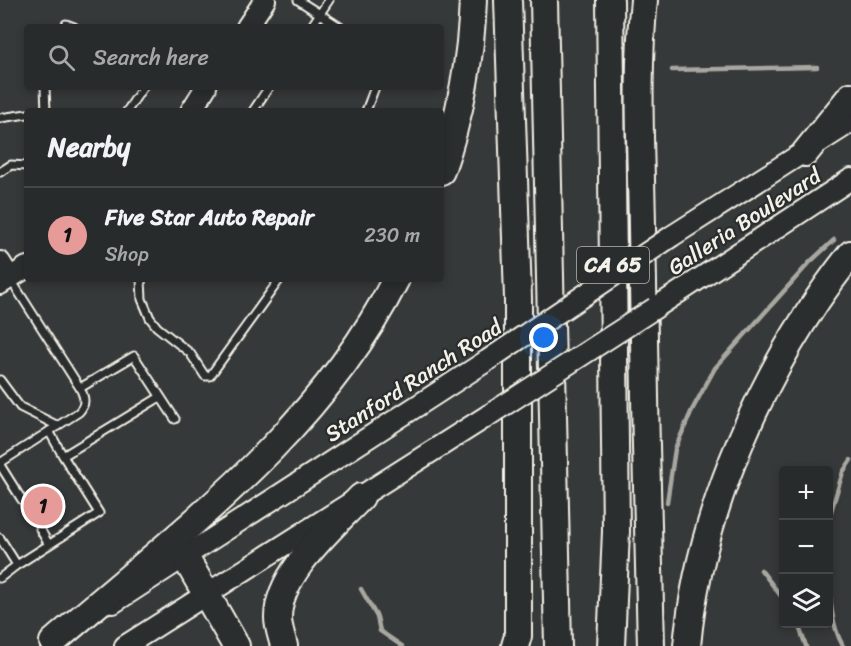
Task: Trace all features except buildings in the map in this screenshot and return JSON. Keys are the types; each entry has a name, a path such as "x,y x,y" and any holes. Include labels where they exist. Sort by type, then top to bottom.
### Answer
{"highway":[{"path":"444,159 466,70 473,0"},
{"path":"508,0 518,298 519,586 518,636 515,646"},
{"name":"CA 65","path":"544,0 558,646"},
{"name":"CA 65","path":"610,0 616,531 611,646"},
{"path":"644,0 641,34 641,147 651,646"},
{"path":"805,153 851,96"},
{"path":"687,646 693,592 703,548 713,511 731,466 773,375 816,303 851,254"},
{"path":"50,644 209,507 296,424 337,375 394,282"},
{"path":"284,646 278,619 288,582 309,554 361,497"},
{"path":"185,557 236,646"}],"main road":[{"path":"249,24 265,0"},
{"path":"193,108 204,90"},
{"name":"Galleria Boulevard","path":"805,153 851,123"},
{"name":"Stanford Ranch Road","path":"50,644 488,360 672,236 805,153"},
{"name":"Galleria Boulevard","path":"361,497 851,179"},
{"path":"3,275 24,268"},
{"path":"125,646 361,497"}],"lane":[{"path":"298,0 335,24"},
{"path":"313,24 329,0"},
{"path":"45,90 46,108"},
{"path":"129,108 141,90"},
{"path":"255,108 267,90"},
{"path":"367,108 374,90"},
{"path":"0,118 24,114"},
{"path":"0,172 11,165 24,166"},
{"path":"3,275 84,396 84,407 0,464 22,500"},
{"path":"141,282 142,299 150,318 157,327 190,353 205,376 210,375 278,282"},
{"path":"80,388 134,356 175,419"},
{"path":"0,380 20,407 58,426"},
{"path":"63,456 160,397"},
{"path":"0,578 16,565 99,513 49,431"},
{"path":"40,530 49,545"},
{"path":"0,538 16,565"}],"waterway":[{"path":"672,70 817,67"},
{"path":"667,502 675,449 692,410 715,368 810,262 834,240"},
{"path":"828,520 843,472 851,460"},
{"path":"761,570 779,593"},
{"path":"829,574 834,623 843,646"},
{"path":"361,589 377,617 380,631 402,646"},
{"path":"799,628 806,646"}],"place":[{"name":"Five Star Auto Repair","path":"43,506"}]}
